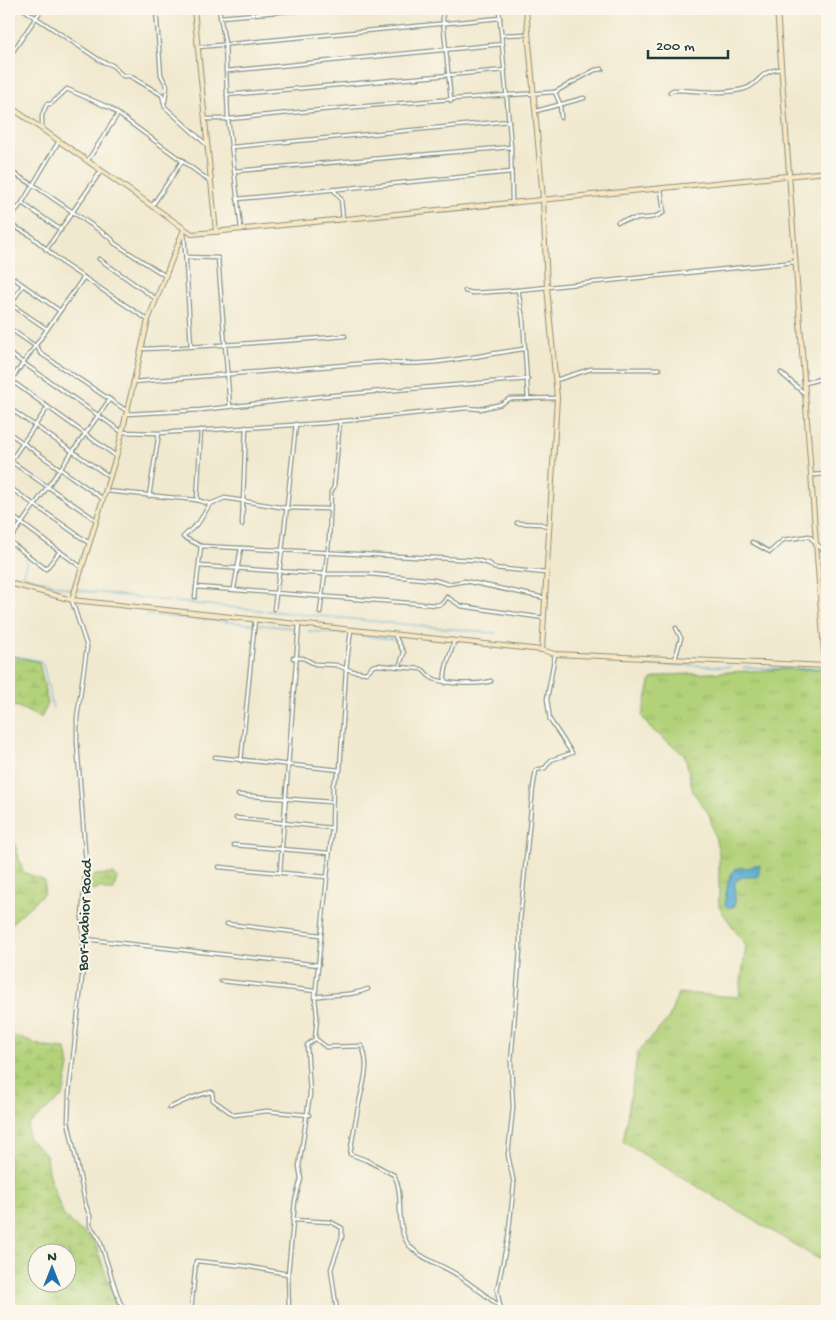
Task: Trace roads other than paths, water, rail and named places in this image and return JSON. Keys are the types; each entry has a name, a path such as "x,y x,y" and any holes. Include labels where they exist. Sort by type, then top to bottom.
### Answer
{"street":[{"path":"23,9 101,61 112,65 123,76 130,76 162,95 165,106 208,146"},
{"path":"9,57 42,9"},
{"path":"156,9 161,75 166,86 165,106"},
{"path":"194,9 216,232"},
{"path":"219,9 225,44 228,120 241,230"},
{"path":"220,17 313,9"},
{"path":"442,9 450,101"},
{"path":"499,9 511,147 512,202"},
{"path":"526,9 543,199 547,287 556,380 550,527 542,650"},
{"path":"9,583 72,600 454,640 542,650 554,654 826,666 813,475 804,393 777,9"},
{"path":"199,46 500,18"},
{"path":"502,35 528,34"},
{"path":"227,71 503,44"},
{"path":"206,119 228,120 450,101 507,94 554,92 595,70 602,69"},
{"path":"670,92 673,90 728,91 745,88 754,84 767,71 781,69"},
{"path":"227,95 505,70"},
{"path":"42,129 42,115 47,104 51,104 67,89 118,114 212,183"},
{"path":"554,92 560,104 561,118"},
{"path":"534,111 584,98"},
{"path":"9,106 192,234 826,172 825,148 827,146"},
{"path":"88,160 118,114"},
{"path":"232,147 509,121"},
{"path":"9,219 22,202 59,141"},
{"path":"235,171 511,147"},
{"path":"152,206 183,160"},
{"path":"46,250 101,170"},
{"path":"9,171 32,184 112,239 114,243 164,275"},
{"path":"237,199 511,172"},
{"path":"618,222 628,218 659,216 664,212 660,187"},
{"path":"333,189 341,199 343,219"},
{"path":"22,202 61,230"},
{"path":"9,224 30,235 46,250 148,320"},
{"path":"184,229 191,346"},
{"path":"72,600 116,456 148,320 164,275 184,229"},
{"path":"186,257 218,258 230,407"},
{"path":"99,259 156,299"},
{"path":"465,291 473,293 518,290 796,262"},
{"path":"9,275 60,311"},
{"path":"84,277 9,381 116,456"},
{"path":"23,285 9,304 47,329"},
{"path":"518,290 523,319 528,398"},
{"path":"9,328 35,346 40,353 69,374 110,399 127,412 230,407 324,396 528,379"},
{"path":"141,349 345,336"},
{"path":"133,382 218,374 228,376 381,362 420,363 524,349"},
{"path":"9,353 122,432 159,433 340,421 467,408 480,409 502,404 509,399 556,398"},
{"path":"556,380 592,369 659,369"},
{"path":"780,373 804,393"},
{"path":"804,383 827,377"},
{"path":"60,551 46,569 9,541 110,399"},
{"path":"48,407 9,461 96,521"},
{"path":"9,408 110,477"},
{"path":"320,612 340,421"},
{"path":"274,610 296,424"},
{"path":"242,525 246,427"},
{"path":"197,500 201,430"},
{"path":"9,433 103,499"},
{"path":"149,496 159,433"},
{"path":"813,475 827,474"},
{"path":"9,487 89,542"},
{"path":"106,491 197,500 210,504"},
{"path":"330,509 286,508 225,498 210,504 199,522 183,537 201,546 327,554 476,560 490,564 494,568 547,573"},
{"path":"9,514 81,567"},
{"path":"516,523 541,524 550,527"},
{"path":"752,542 770,552 783,540 792,537 809,536 827,554"},
{"path":"195,597 201,546"},
{"path":"234,588 241,548"},
{"path":"822,548 827,549"},
{"path":"199,566 388,576 434,580 448,584 465,581 546,598"},
{"path":"196,587 234,588 322,597 387,600 390,602 437,605 447,597 460,606 545,618"},
{"path":"820,593 827,592"},
{"name":"Bor-Mabior Road","path":"72,600 87,647 77,718 86,864 82,917 84,960 81,969 68,1121 86,1206 90,1216 90,1226 99,1238 119,1300 126,1311"},
{"path":"822,611 827,610"},
{"path":"241,761 256,619"},
{"path":"280,872 283,822 290,766 295,658 299,624"},
{"path":"675,660 681,638 676,628"},
{"path":"289,1311 288,1274 295,1201 301,1179 299,1166 310,1094 307,1045 315,1039 317,1017 315,997 328,877 333,784 340,770 346,669 351,629"},
{"path":"394,634 404,654 399,667"},
{"path":"446,683 445,670 449,663 454,640"},
{"path":"501,1311 497,1290 508,1238 514,1184 508,1155 513,1108 511,1062 520,951 520,920 533,788 536,770 545,768 551,760 572,752 550,720 547,699 554,654"},
{"path":"295,658 311,660 315,664 336,665 366,673 378,665 421,669 426,671 429,676 446,683 491,681"},
{"path":"215,757 340,770"},
{"path":"238,795 332,802"},
{"path":"236,818 332,828"},
{"path":"234,845 329,853"},
{"path":"219,867 234,870 328,877"},
{"path":"226,924 321,936"},
{"path":"84,939 319,965"},
{"path":"221,981 316,991"},
{"path":"315,997 347,996 368,989"},
{"path":"315,1039 326,1047 362,1046 365,1054 366,1083 360,1097 350,1154 394,1175 397,1184 403,1234 408,1244 435,1264 458,1275 477,1288 500,1307"},
{"path":"170,1108 189,1101 200,1093 212,1092 213,1100 234,1115 267,1111 308,1115"},
{"path":"294,1220 331,1222 342,1228 342,1237 332,1269 337,1311"},
{"path":"191,1311 196,1261 245,1266 288,1274"}],"water":[{"path":"760,865 758,877 742,877 735,882 735,906 728,908 725,905 726,896 733,871 736,868 748,868"}],"waterway":[{"path":"24,574 28,552"},
{"path":"9,579 24,575 73,590"},
{"path":"77,590 166,601 495,633"},
{"path":"146,615 183,618"},
{"path":"188,618 294,628"},
{"path":"308,631 345,634"},
{"path":"354,635 393,639"},
{"path":"9,655 40,661 43,664 53,708"},
{"path":"643,666 730,667"},
{"path":"743,667 827,670"}]}
